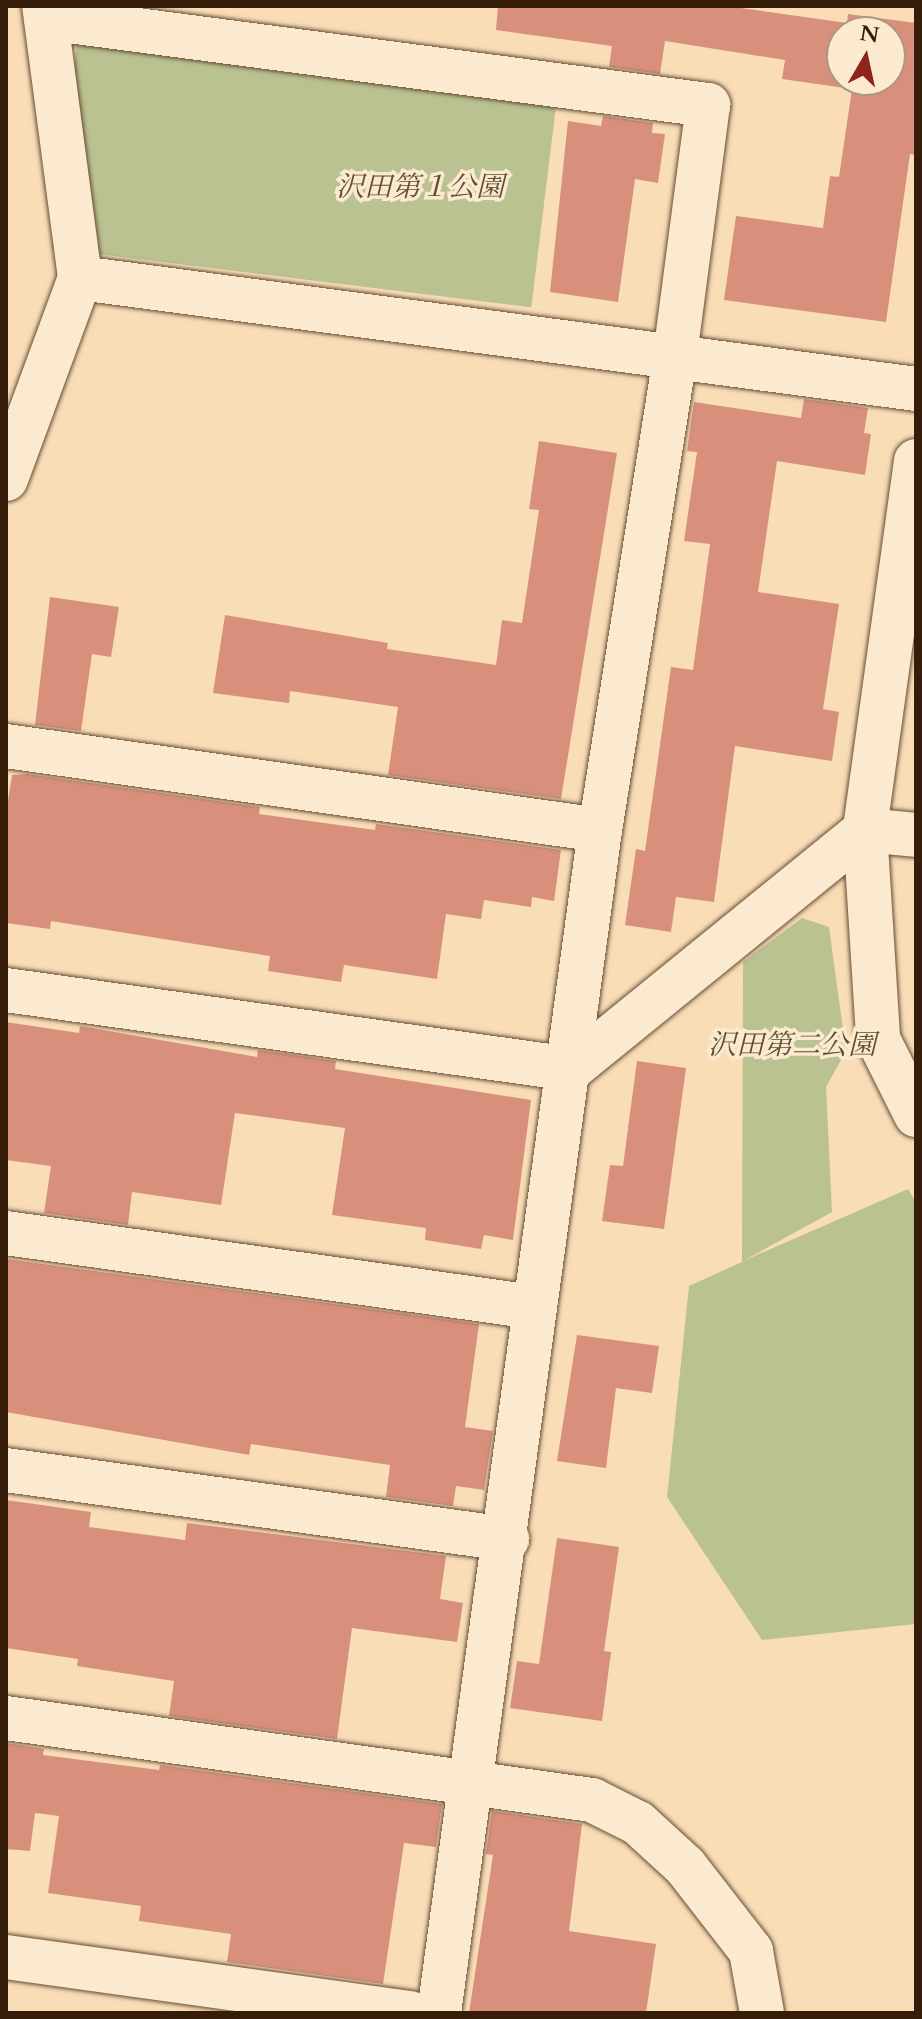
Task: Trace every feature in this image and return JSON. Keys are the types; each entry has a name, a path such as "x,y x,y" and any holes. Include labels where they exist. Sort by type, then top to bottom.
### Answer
{"street":[{"path":"6,479 80,278 45,12 708,105 675,357 600,830 571,1069 534,1307 507,1539 439,2013"},
{"path":"80,278 916,389"},
{"path":"916,461 906,614 865,830 878,1039 916,1115"},
{"path":"6,746 600,830"},
{"path":"6,990 571,1069 865,830 916,835"},
{"path":"6,1233 534,1307"},
{"path":"6,1470 507,1539"},
{"path":"6,1718 471,1786 592,1800 638,1823 685,1866 751,1951 762,2013"},
{"path":"6,1957 411,2013"}],"green space":[{"name":"沢田第１公園","path":"77,44 556,103 531,307 52,248"},
{"name":"沢田第二公園","path":"802,918 829,927 846,1051 826,1087 832,1212 743,1261 908,1189 916,1202 916,1624 762,1640 667,1497 689,1286 742,1262 743,962"}],"building":[{"path":"498,6 727,6 826,20 826,85 782,79 785,60 665,41 660,74 609,67 612,46 496,30"},
{"path":"906,22 916,23 916,155 910,154 886,322 724,300 736,216 823,228 830,176 839,177 851,96 906,96"},
{"path":"603,116 653,123 652,133 665,134 658,183 635,179 618,302 550,292 568,121 601,126"},
{"path":"804,399 868,408 864,433 871,434 865,475 777,461 758,592 839,604 823,709 839,712 832,761 735,746 714,902 676,897 671,932 625,925 636,849 645,851 671,667 693,670 710,544 684,541 697,452 687,451 694,402 801,418"},
{"path":"539,441 617,453 561,799 388,775 398,707 290,691 289,703 213,693 225,615 388,643 387,649 496,665 502,620 522,623 539,510 529,509"},
{"path":"50,597 119,607 111,657 92,654 81,731 35,725"},
{"path":"27,774 260,807 259,814 375,830 376,824 561,850 554,901 532,897 531,907 484,900 481,919 446,914 437,979 344,965 341,982 268,971 270,956 51,921 50,929 6,923 6,814 12,775"},
{"path":"6,1022 79,1033 80,1026 257,1057 258,1050 336,1061 335,1069 531,1100 513,1240 484,1235 481,1249 425,1240 426,1228 332,1215 345,1128 235,1113 221,1205 132,1192 128,1225 44,1213 51,1166 6,1160"},
{"path":"637,1061 686,1068 664,1229 602,1221 610,1165 623,1166"},
{"path":"6,1259 479,1324 465,1427 493,1431 484,1490 456,1486 453,1506 386,1497 390,1465 251,1444 249,1455 6,1412"},
{"path":"577,1335 659,1346 652,1393 616,1388 606,1468 557,1461"},
{"path":"6,1500 91,1512 89,1527 185,1540 187,1523 446,1556 440,1599 463,1603 457,1642 352,1628 337,1739 169,1716 174,1681 77,1666 78,1659 6,1648"},
{"path":"557,1538 619,1547 604,1651 611,1652 602,1721 510,1708 517,1661 539,1664"},
{"path":"6,1743 44,1749 43,1755 159,1770 160,1765 442,1804 436,1847 404,1843 383,1984 227,1962 231,1934 139,1921 141,1906 48,1893 59,1816 35,1813 30,1851 6,1849"},
{"path":"492,1811 582,1824 569,1931 656,1944 646,2013 469,2013 493,1855 486,1854"}]}
